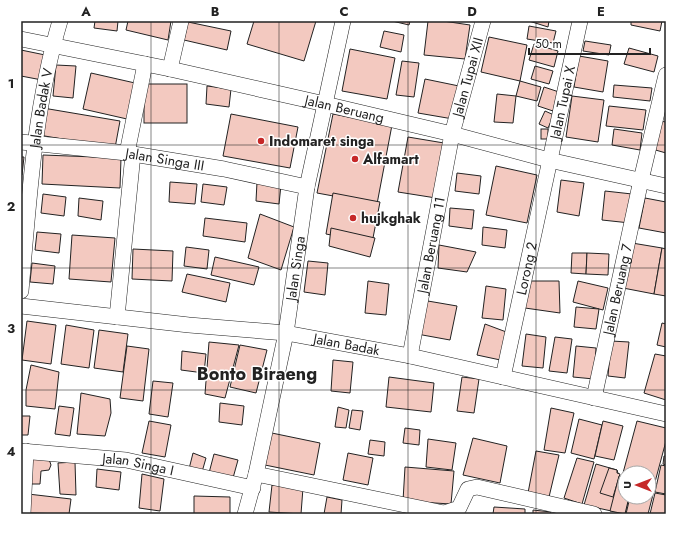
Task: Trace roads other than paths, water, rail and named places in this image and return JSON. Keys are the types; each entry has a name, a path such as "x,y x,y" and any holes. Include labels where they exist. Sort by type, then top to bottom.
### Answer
{"street":[{"name":"Jalan Badak V","path":"21,290 27,143 60,21"},
{"path":"170,69 181,21"},
{"name":"Jalan Singa","path":"245,514 254,481 286,333 307,187 343,21"},
{"name":"Jalan Tupai XII","path":"452,134 483,21"},
{"name":"Jalan Tupai X","path":"549,160 580,21"},
{"name":"Jalan Beruang","path":"21,39 170,69 325,104 452,134 549,160 666,186"},
{"path":"118,317 130,153 145,64"},
{"name":"Jalan Beruang 7","path":"594,398 640,180 666,75"},
{"name":"Jalan Beruang 11","path":"410,356 452,134"},
{"name":"Jalan Singa III","path":"27,143 130,153 224,169 307,187"},
{"name":"Lorong 2","path":"503,378 549,160"},
{"name":"Jalan Badak","path":"21,306 286,333 410,356 666,414"},
{"path":"23,451 23,514"},
{"name":"Jalan Singa I","path":"23,451 126,460 444,513 459,508 468,489 478,487 594,514"}],"place":[{"name":"Indomaret singa","path":"261,141"},
{"name":"Alfamart","path":"355,159"},
{"name":"hujkghak","path":"353,218"}],"district":[{"name":"Bonto Biraeng","path":"257,374"}]}
